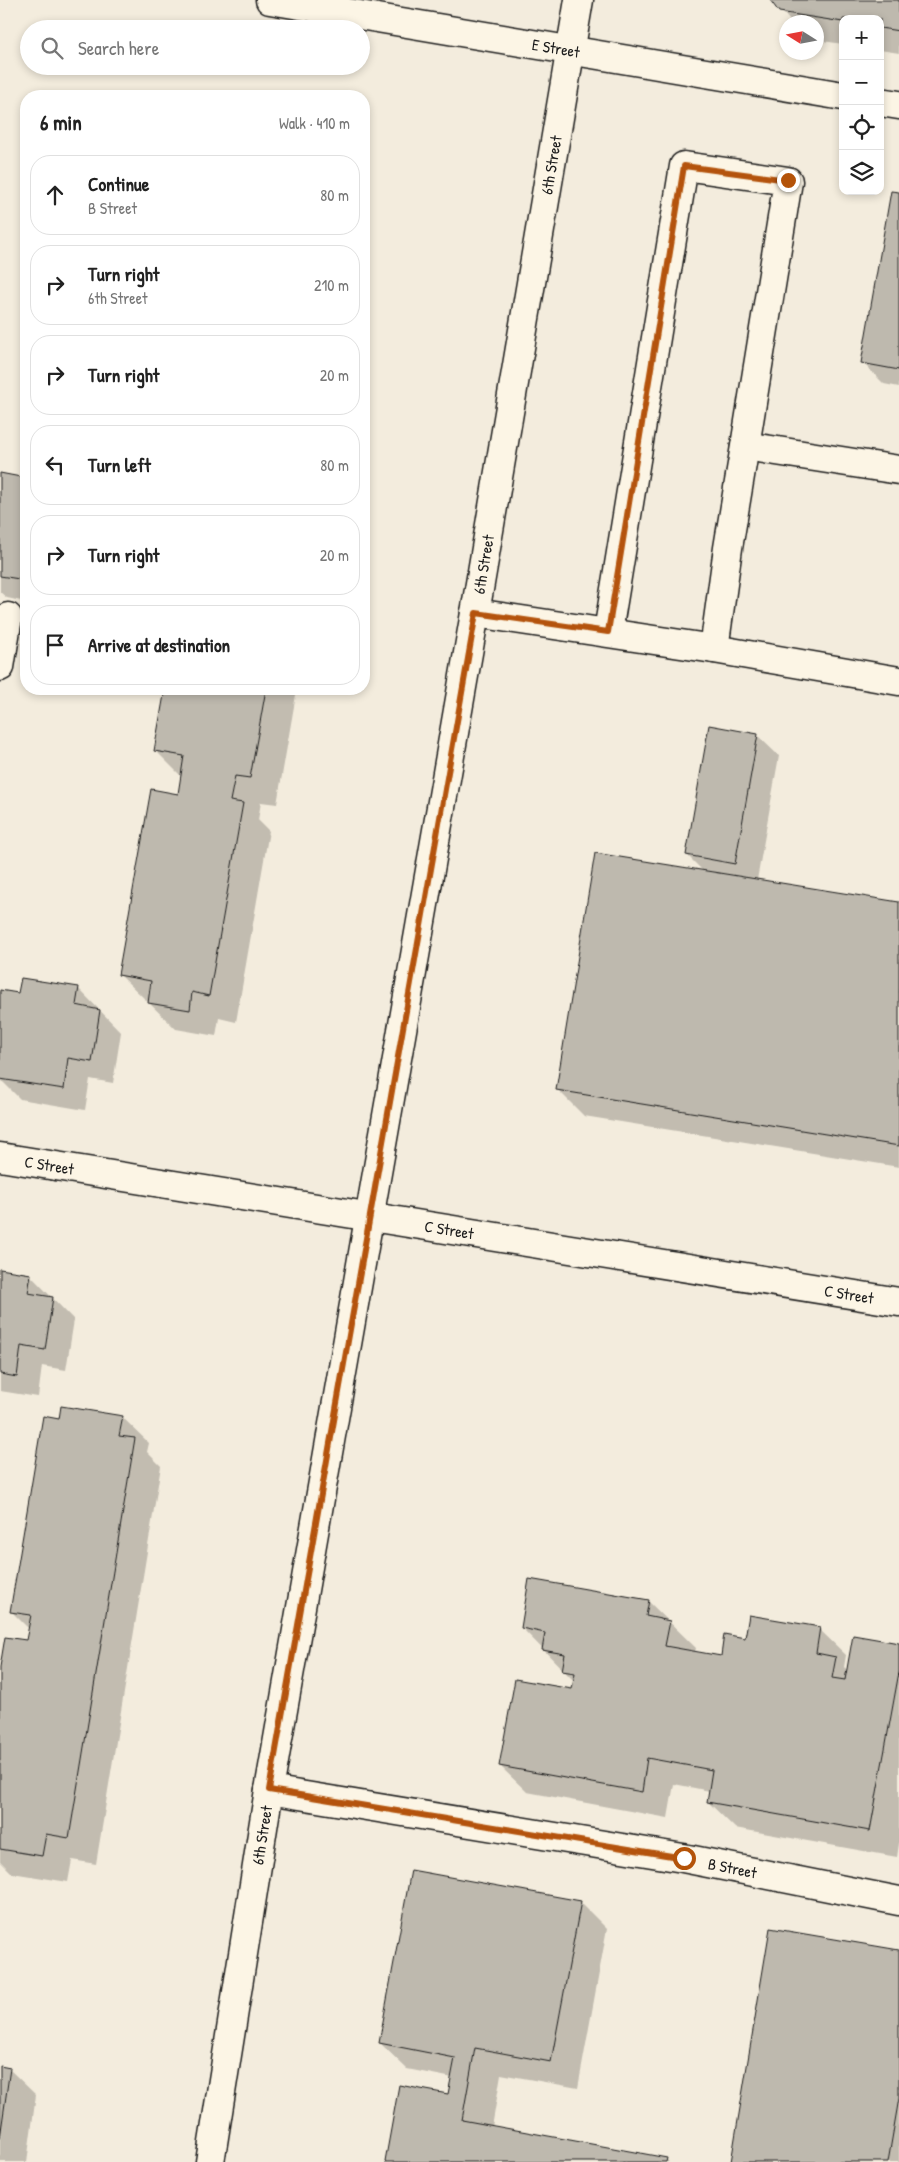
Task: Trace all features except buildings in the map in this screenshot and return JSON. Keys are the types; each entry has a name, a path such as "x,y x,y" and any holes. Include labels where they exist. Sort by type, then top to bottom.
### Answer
{"street":[{"name":"6th Street","path":"210,2162 269,1790 476,613 579,0"},
{"name":"E Street","path":"283,1 839,95"},
{"path":"884,103 899,105"},
{"path":"608,632 684,166 788,180 714,649"},
{"path":"745,446 899,470"},
{"path":"476,613 714,649 899,681"},
{"path":"0,667 8,617"},
{"name":"C Street","path":"0,1157 899,1302"},
{"name":"B Street","path":"269,1790 684,1858 899,1901"}],"route":[{"path":"684,1858 269,1790 476,613 608,632 684,166 788,180"}]}
